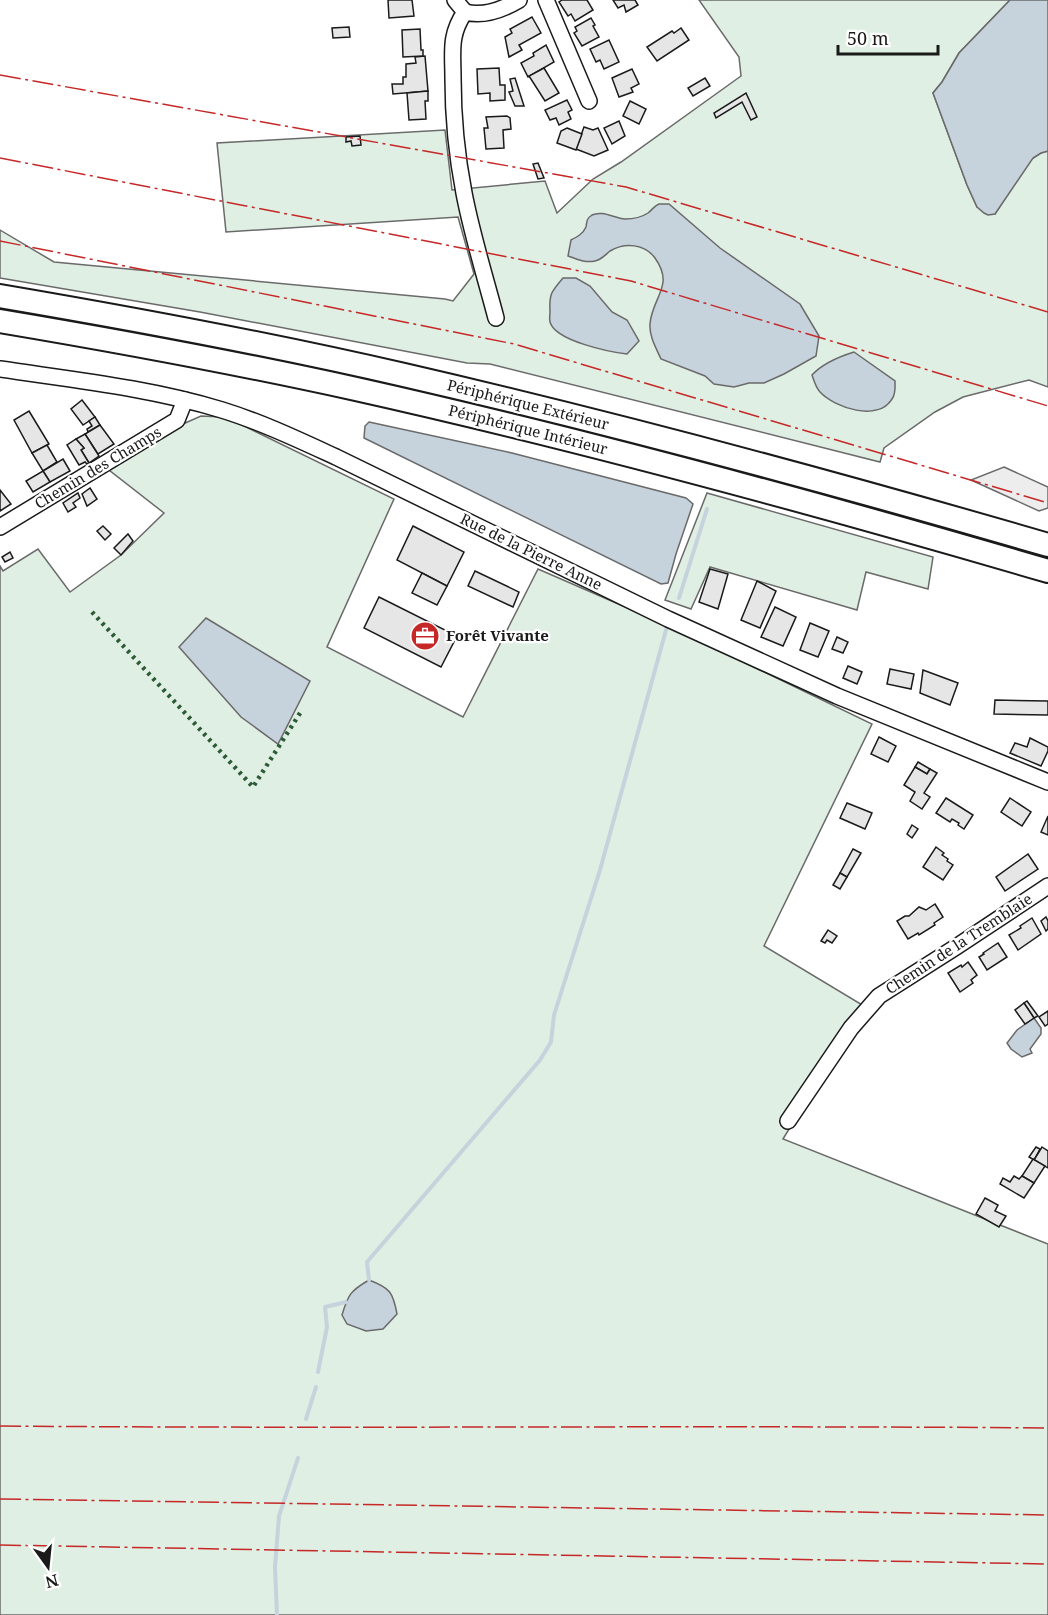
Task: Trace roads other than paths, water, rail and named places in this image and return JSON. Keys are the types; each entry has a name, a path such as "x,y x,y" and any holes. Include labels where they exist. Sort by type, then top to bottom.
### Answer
{"highway":[{"name":"Périphérique Extérieur","path":"0,296 267,345 485,394 708,450 1048,545"},
{"name":"Périphérique Intérieur","path":"0,321 141,345 260,369 507,424 744,485 1048,571"}],"street":[{"path":"496,318 463,191 455,120 453,35 459,20 460,6 482,14 498,10 519,0"},
{"path":"546,0 589,101"},
{"name":"Rue de la Pierre Anne","path":"0,369 185,400 248,418 294,438 668,619 837,696 1048,782"},
{"name":"Chemin des Champs","path":"0,527 177,420 185,400"},
{"name":"Chemin de la Tremblaie","path":"788,1121 850,1028 879,996 1048,885"}],"waterway":[{"path":"679,598 707,509"},
{"path":"369,1280 367,1262 540,1060 551,1042 554,1015 600,870 666,630"},
{"path":"318,1372 327,1327 325,1307 346,1302"},
{"path":"306,1419 316,1387"},
{"path":"277,1615 275,1567 279,1516 298,1458"}],"place":[{"name":"Forêt Vivante","path":"425,636"}]}
